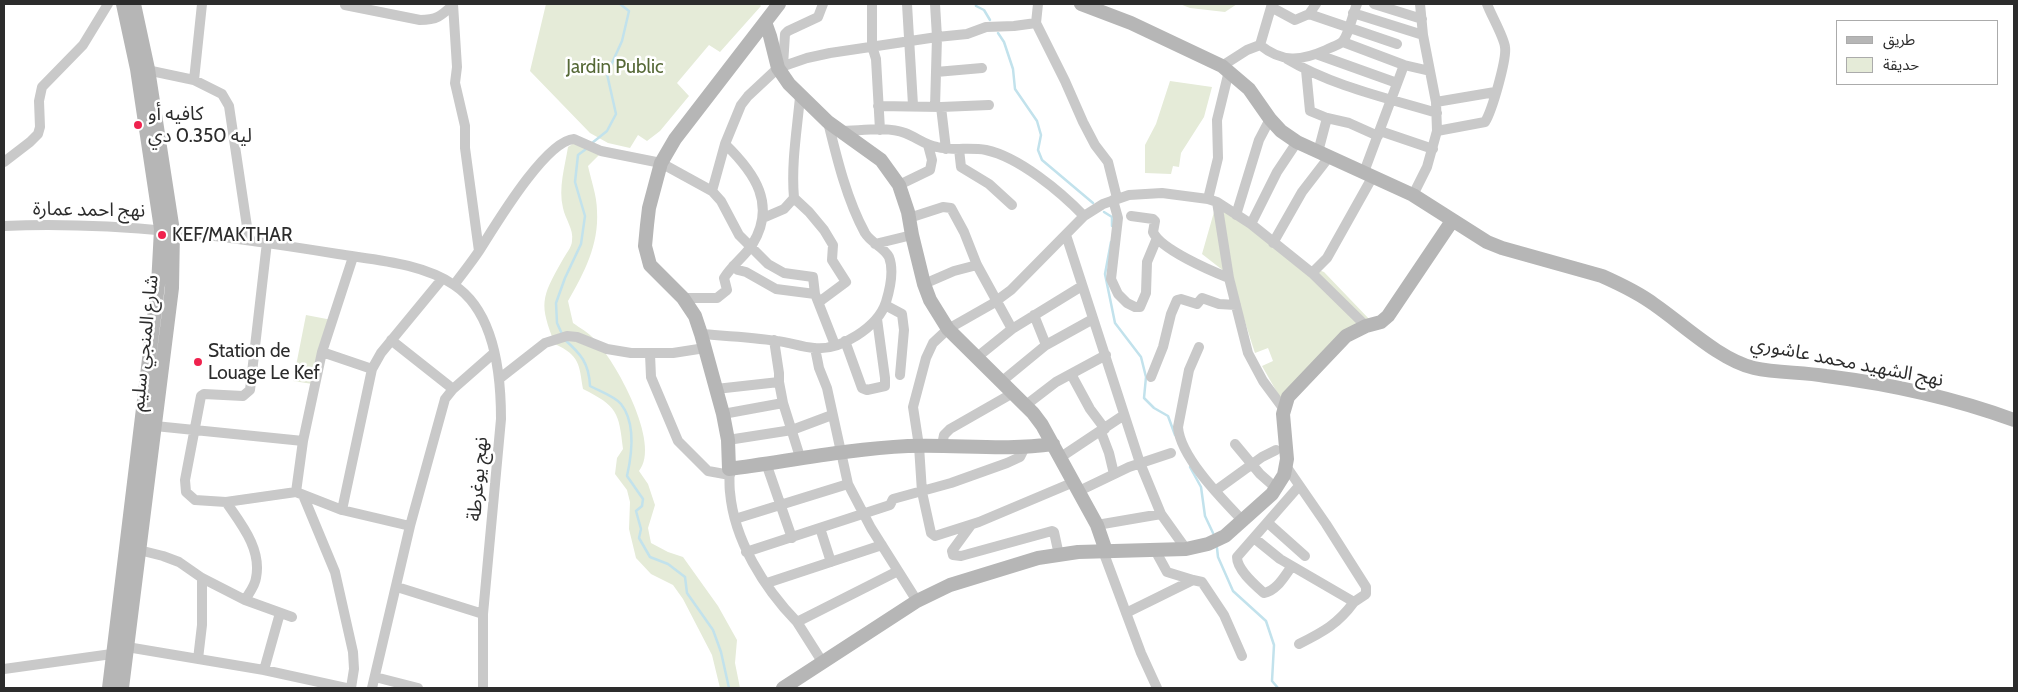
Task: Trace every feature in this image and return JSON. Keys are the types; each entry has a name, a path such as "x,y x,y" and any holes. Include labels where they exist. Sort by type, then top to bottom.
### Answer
{"street":[{"path":"4,162 38,134 40,127 39,101 42,87 83,45 108,4"},
{"name":"شارع المنجي سليم","path":"124,4 142,69"},
{"name":"شارع المنجي سليم","path":"133,549 155,426 172,288 167,230 134,4"},
{"path":"194,80 202,4"},
{"path":"345,5 420,20 432,20 439,17 453,4"},
{"path":"453,4 457,67 455,83 465,126 465,148 479,251"},
{"path":"779,4 690,119 661,164 649,208 645,246 650,265 654,271 683,298 695,316 723,414 728,440 730,493 735,519 746,552 797,622 822,663"},
{"path":"770,36 785,34 818,16 823,4"},
{"path":"872,4 872,46 876,59 880,130"},
{"path":"907,4 913,105"},
{"path":"935,4 938,107 946,149"},
{"path":"1038,4 1036,23 1065,81 1082,122 1095,146 1108,162 1118,218 1111,279 1118,294 1135,307 1140,307 1145,300 1146,269 1157,238"},
{"name":"نهج الشهيد محمد عاشوري","path":"1081,4 1131,23 1225,68 1249,88 1270,119 1281,131 1297,142 1413,195 1487,242 1502,248 1602,276 1617,283 1654,304 1721,353 1753,367 1825,376 1902,389 2014,420"},
{"path":"1260,45 1272,6 1295,20 1309,14 1316,4"},
{"path":"1374,4 1422,19"},
{"path":"1413,195 1427,166 1437,131 1436,102 1418,4"},
{"path":"1437,131 1485,122 1491,113 1505,58 1506,46 1487,4"},
{"path":"1343,42 1355,9 1423,36"},
{"path":"1309,14 1349,26 1397,44"},
{"path":"765,22 780,67 800,96 828,122 881,160 899,185 904,197 924,284 930,300 948,329 1026,405 1042,425 1097,525 1126,613 1157,688"},
{"path":"712,191 725,144 742,105 752,92 780,67 807,58 872,46 937,36 967,34 986,28 1036,23"},
{"path":"780,67 785,34"},
{"path":"1284,58 1298,59 1316,54 1343,42 1404,65 1430,71"},
{"path":"1260,45 1247,50 1225,68 1217,120 1218,158 1212,201 1248,353 1254,367 1283,408"},
{"path":"1260,45 1270,53 1306,70 1437,114"},
{"path":"1316,54 1397,83"},
{"path":"1312,273 1327,258 1369,174 1379,134 1404,65"},
{"path":"936,72 982,68"},
{"path":"142,69 194,80 222,94 227,102 249,240"},
{"path":"1306,70 1310,111 1379,134 1433,148"},
{"path":"1436,102 1495,92"},
{"path":"733,266 776,289 817,298 846,282 832,260 833,245 824,230 794,198 792,180 800,96"},
{"path":"878,106 913,105 938,107 988,105"},
{"path":"1273,243 1324,155 1327,118"},
{"path":"1236,215 1259,140 1270,119"},
{"path":"499,379 544,343 562,337 583,338 607,349 650,354 673,353 703,341 774,340 815,348 840,343 869,328 885,305 889,291 891,265 886,253 869,239 857,218 837,157 828,122"},
{"path":"840,131 880,130 904,132 928,145 946,149 984,150 1006,157 1051,186 1084,216"},
{"path":"454,285 479,251 492,228 536,168 560,143 568,139 580,141 601,151 661,164 712,191 720,201 734,228 768,264 784,273 813,277 817,298 862,388 867,390 885,386 877,319"},
{"path":"1251,224 1277,172 1297,142"},
{"path":"683,298 721,297 727,290 724,278 751,248 763,218 762,200 753,178 743,162 725,144"},
{"path":"899,185 930,170 932,166 928,145"},
{"path":"959,150 961,167 989,184 1012,205"},
{"path":"1171,453 971,525 933,536 922,492 913,400 926,358 933,343 948,329 997,301 1034,269 1084,216 1115,199 1129,195 1162,194 1212,201 1251,224 1312,273 1366,326"},
{"path":"763,218 784,209 794,198"},
{"path":"909,218 943,207 951,208 964,232 977,265 1012,329"},
{"path":"1131,216 1154,219 1153,232 1157,238 1172,250 1229,278"},
{"path":"783,688 917,601 950,585 1038,558 1059,554 1186,548 1208,544 1225,536 1276,489 1286,466 1287,442 1283,408 1288,397 1346,336 1366,326 1381,322 1388,316 1452,221"},
{"name":"نهج احمد عمارة","path":"4,226 167,230 268,242 353,256"},
{"name":"شارع المنجي سليم","path":"122,688 122,651 158,285 167,230"},
{"path":"875,244 912,235"},
{"path":"1066,235 1140,463 1161,514 1186,548"},
{"path":"268,242 250,390 243,396 202,395 199,398 185,480 186,492 195,500 226,502 299,494 342,510 410,526"},
{"path":"351,688 354,669 353,652 335,572 299,494 303,441 322,352 353,256"},
{"name":"نهج يوغرطة","path":"353,256 412,268 454,285 468,297 477,311 487,330 494,353 499,379 501,419 483,614 483,688"},
{"path":"924,284 954,271 977,265"},
{"path":"342,510 372,369 391,340 442,279"},
{"path":"976,358 1012,329 1082,286"},
{"path":"1151,377 1163,347 1171,314 1177,300 1181,299 1197,304 1202,298 1219,304 1236,305"},
{"path":"885,305 902,314 904,330 900,375"},
{"path":"1034,315 1046,345"},
{"path":"1002,382 1046,345 1094,319"},
{"path":"391,340 453,389"},
{"path":"774,340 783,403 800,457"},
{"path":"1199,347 1189,370 1178,434 1183,446 1215,491 1243,521"},
{"path":"815,348 818,368 827,388 848,484 863,514 917,601"},
{"path":"322,352 372,369"},
{"path":"366,688 372,688 410,526 446,399 453,389 494,353"},
{"path":"650,354 651,377 678,441 708,471 730,472 800,457 918,446 1025,447 1053,444"},
{"path":"1026,405 1056,382 1106,355"},
{"path":"1071,374 1103,431 1114,474"},
{"path":"716,389 779,382"},
{"path":"942,446 944,435 950,429 1013,393"},
{"path":"723,414 783,403"},
{"path":"728,440 792,430 832,414"},
{"path":"1061,458 1124,415"},
{"path":"155,426 303,441"},
{"path":"1235,444 1252,465 1276,489"},
{"path":"746,552 890,505 893,499 922,492 1007,463 1020,457 1025,447"},
{"path":"1215,491 1276,450"},
{"path":"766,463 792,538"},
{"path":"1286,466 1326,524 1367,589 1366,594 1354,602 1330,628 1299,644"},
{"path":"735,519 848,484"},
{"path":"1292,566 1281,582 1271,591 1264,593 1243,572 1237,557 1299,486"},
{"path":"226,502 253,545 256,578 245,600"},
{"path":"1097,525 1161,514"},
{"path":"1268,523 1305,556"},
{"path":"971,525 952,551 953,555 961,556 1052,531 1054,532 1059,554"},
{"path":"820,528 831,562"},
{"path":"1254,538 1280,559 1354,602"},
{"path":"767,583 882,545"},
{"path":"133,549 179,562 202,578 245,600 292,617"},
{"path":"1155,550 1167,572 1202,582 1224,615 1242,656"},
{"path":"797,622 898,572"},
{"path":"198,659 202,625 202,578"},
{"path":"1126,613 1193,580"},
{"path":"397,587 483,614"},
{"path":"264,670 280,612"},
{"path":"4,669 122,651 198,659 264,670 306,683 346,688"},
{"name":"شارع المنجي سليم","path":"109,688 122,651"},
{"path":"375,677 418,688"}],"green space":[{"name":"Jardin Public","path":"546,4 759,4 761,6 720,52 709,45 677,83 689,96 660,131 647,141 638,135 630,148 608,143 590,133 530,71"},
{"path":"1180,4 1237,4 1225,12 1190,8"},
{"path":"1170,81 1212,87 1204,117 1181,153 1179,167 1173,166 1171,174 1145,173 1145,145 1156,124"},
{"path":"574,143 600,154 588,166 596,200 596,235 580,280 568,301 573,323 594,339 624,383 633,403 645,442 645,458 639,471 648,484 655,505 648,528 651,543 683,557 718,606 737,640 735,663 740,688 720,688 712,655 683,599 673,585 651,574 636,558 629,529 630,502 627,490 615,474 617,458 623,449 618,418 610,406 603,400 583,389 577,362 563,348 555,344 546,319 546,293 572,243 572,232 564,212 561,193 568,147"},
{"path":"1216,205 1302,264 1324,272 1371,321 1282,401 1262,366 1273,361 1268,348 1255,353 1239,303 1234,279 1202,254"},
{"path":"306,315 332,320 319,385 293,381"}],"waterway":[{"path":"592,143 607,131 616,114 607,74 622,41 629,11 620,4"},
{"path":"976,4 976,6 984,10 990,20"},
{"path":"998,33 1004,42 1013,69 1015,89 1037,121 1041,135 1038,150 1042,160 1093,203"},
{"path":"562,334 557,323 556,303 581,244 585,216 575,182 578,155 586,149"},
{"path":"1104,212 1112,217 1112,226"},
{"path":"1111,242 1105,274 1115,323 1141,357 1146,377 1144,398 1154,408 1168,416 1175,435"},
{"path":"564,339 575,349 586,365 590,386 621,404 626,412 632,439 627,476 643,499 642,506 636,511 641,529 639,538 650,557 668,564 685,577 687,593 713,630 721,652 729,688"},
{"path":"1190,467 1201,487 1205,516 1213,533"},
{"path":"1217,548 1218,557 1233,591 1266,621 1274,645 1272,681 1278,688"}],"place":[{"name":"كافيه أو ليه 0.350 دي","path":"138,125"},
{"name":"KEF/MAKTHAR","path":"162,235"},
{"name":"Station de Louage Le Kef","path":"198,362"}]}
